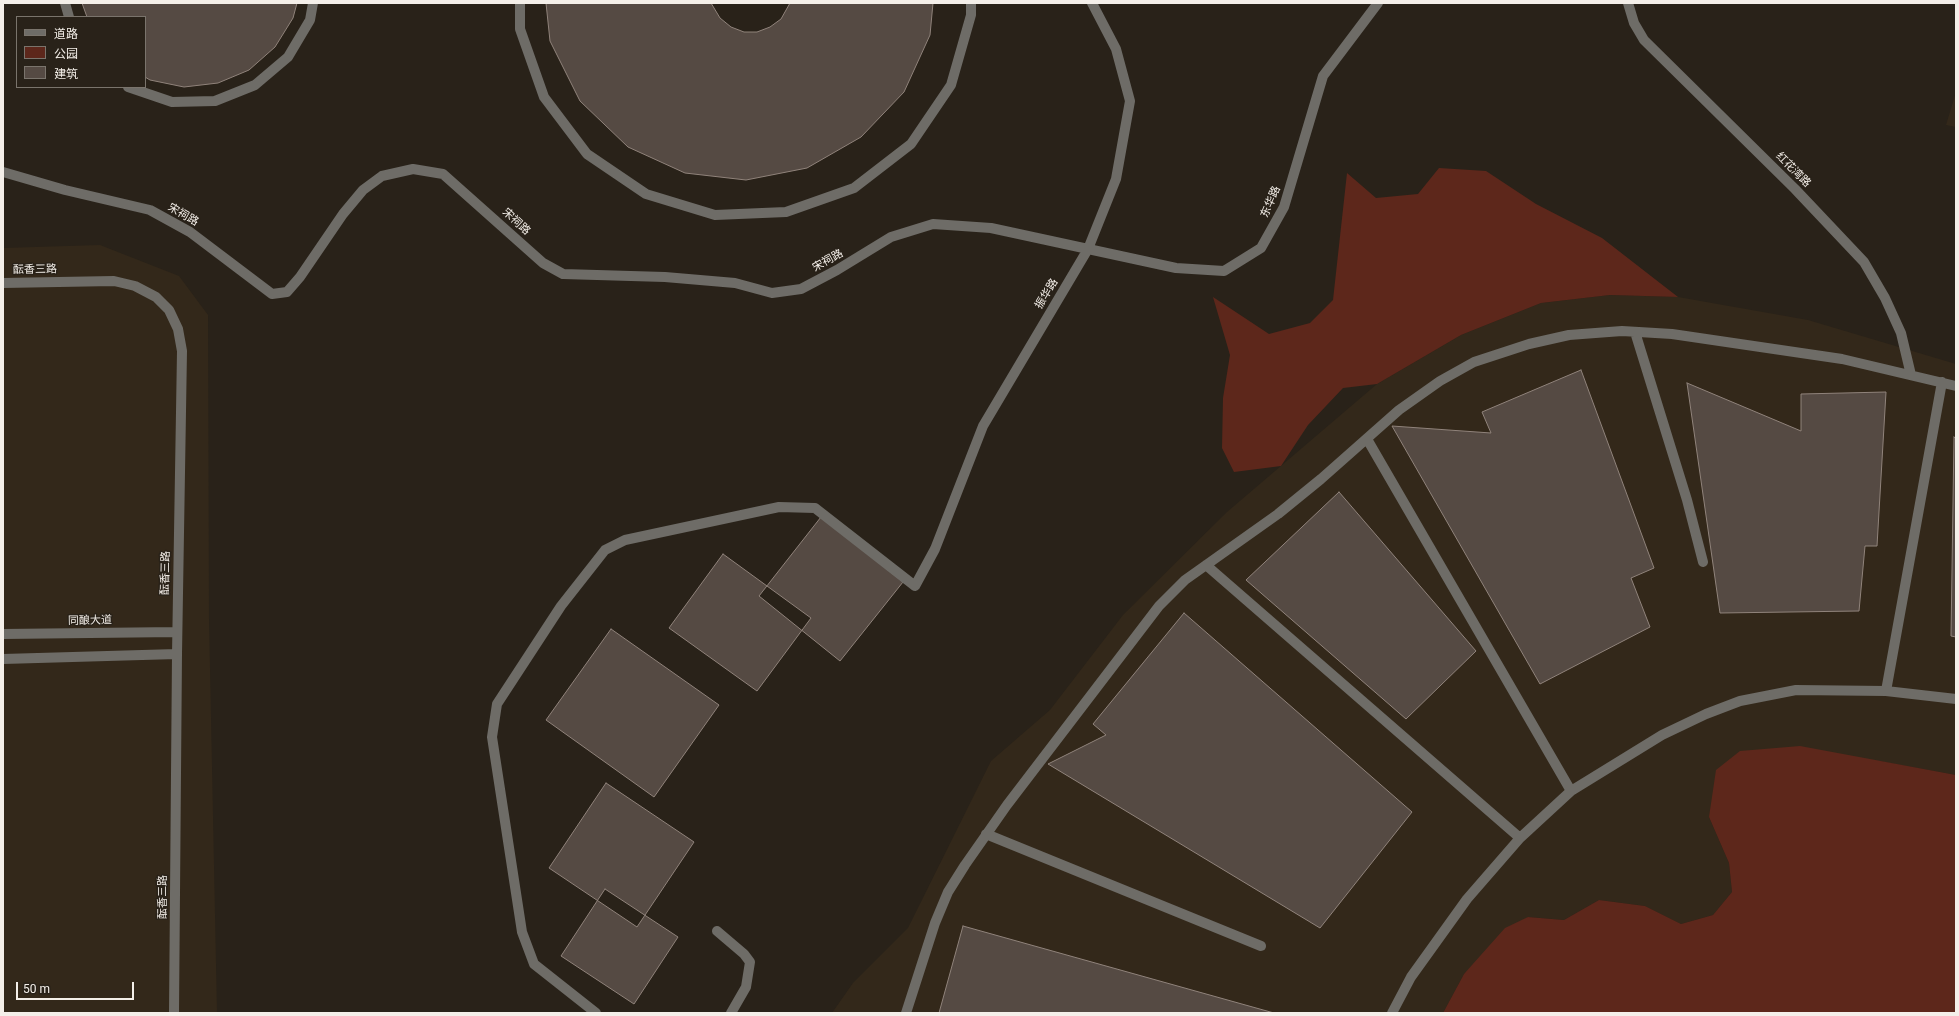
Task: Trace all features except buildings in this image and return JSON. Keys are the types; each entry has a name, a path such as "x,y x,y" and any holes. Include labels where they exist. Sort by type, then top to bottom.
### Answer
{"street":[{"path":"65,3 69,16"},
{"path":"131,88 172,102 215,101 255,85 288,57 310,20 313,3"},
{"path":"520,3 520,29 544,97 587,154 646,194 715,215 786,212 854,188 911,144 951,84 971,16 971,3"},
{"name":"振华路","path":"596,1013 534,964 522,932 492,737 497,704 561,606 605,550 625,540 779,507 815,508 915,586 935,549 983,426 1088,249 1116,179 1130,100 1116,49 1092,3"},
{"name":"东华路","path":"1088,249 1176,268 1224,271 1261,248 1284,207 1323,76 1378,3"},
{"name":"红花湾路","path":"1628,3 1634,23 1644,40 1795,189 1864,262 1885,298 1901,333 1911,375"},
{"name":"宋祠路","path":"3,172 65,190 150,210 190,232 272,294 287,292 343,214 363,190 382,176 413,169 443,174 543,263 563,274 673,277 734,283 772,293 801,289 837,270 891,237 933,224 991,228 1088,249"},
{"name":"酝香三路","path":"3,282 114,281 135,286 156,297 169,310 178,329 182,351 177,632 174,1013"},
{"path":"906,1013 935,923 946,898 965,865 986,834 1096,687 1159,606 1185,580 1278,514 1321,479 1399,410 1440,381 1474,362 1529,344 1569,335 1596,332 1635,332 1672,334 1842,359 1956,386"},
{"path":"1635,332 1687,500 1703,562"},
{"path":"1886,691 1942,382"},
{"path":"1367,439 1571,791"},
{"path":"1206,565 1520,838"},
{"name":"同酿大道","path":"3,634 177,632"},
{"path":"3,659 177,654"},
{"path":"1392,1013 1411,977 1467,899 1520,838 1571,791 1662,735 1706,714 1740,701 1796,690 1886,691 1956,699"},
{"path":"986,834 1261,946"},
{"path":"716,930 744,954 750,962 746,987 731,1013"}],"shaded area":[{"path":"1956,92 1956,127 1946,125"},
{"path":"100,245 179,276 208,315 209,619 217,1013 3,1013 3,248"},
{"path":"1610,295 1678,297 1808,320 1956,364 1956,775 1878,761 1709,817 1729,863 1732,892 1713,915 1681,924 1645,906 1599,900 1564,920 1528,917 1464,974 1443,1013 832,1013 853,983 908,928 991,761 1050,710 1123,615 1227,512 1377,384 1461,335 1541,303"}],"green space":[{"path":"1439,168 1486,171 1536,204 1602,238 1678,297 1610,295 1541,303 1461,335 1377,384 1343,388 1308,425 1281,466 1234,472 1222,448 1223,398 1230,355 1213,297 1269,334 1310,323 1333,300 1347,173 1376,198 1418,194"},
{"path":"1800,746 1956,775 1956,1013 1443,1013 1464,974 1505,928 1528,917 1564,920 1599,900 1645,906 1681,924 1713,915 1732,892 1729,863 1709,817 1716,770 1740,751"}]}
